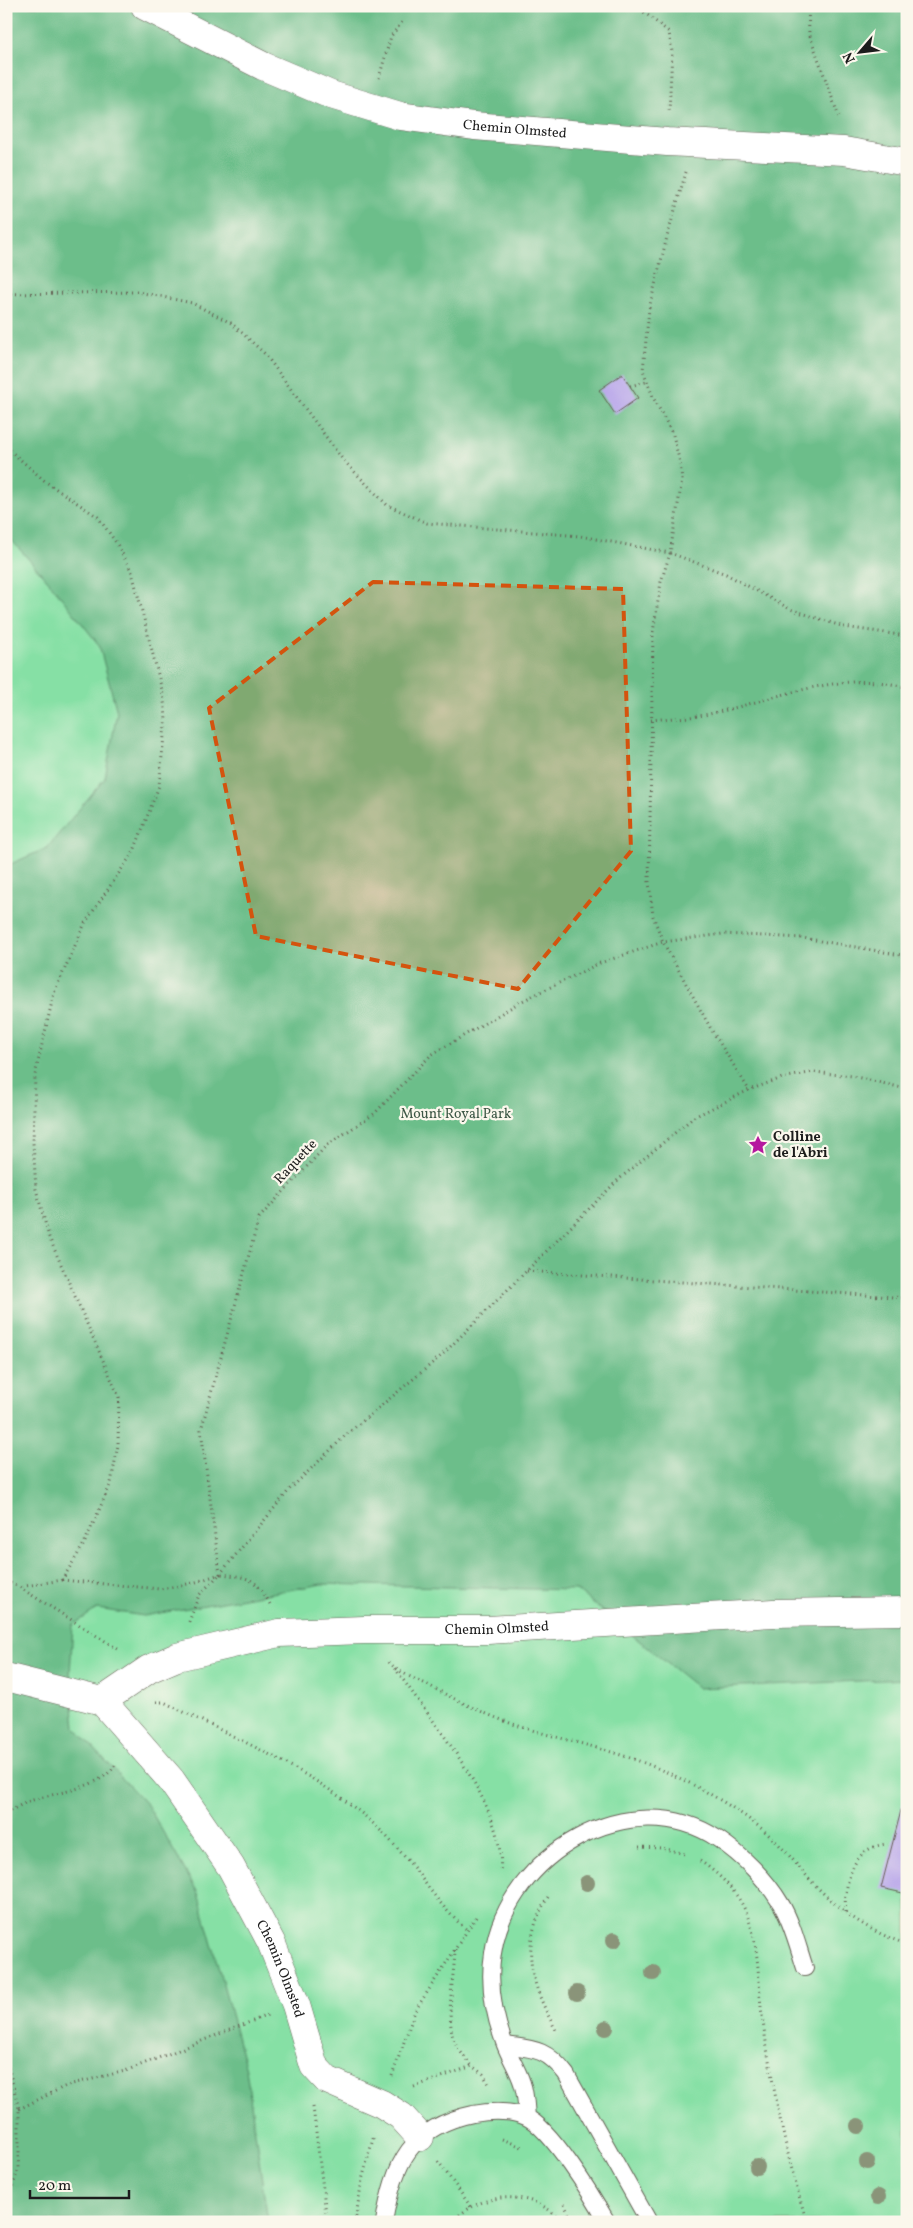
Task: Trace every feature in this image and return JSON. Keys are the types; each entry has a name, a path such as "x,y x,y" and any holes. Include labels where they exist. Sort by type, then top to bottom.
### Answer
{"street":[{"name":"Chemin Olmsted","path":"145,6 263,66 331,95 400,116 474,126 668,142 844,151 907,162"},
{"name":"Chemin Olmsted","path":"314,2066 296,2005 271,1942 231,1868 170,1780 131,1732 102,1701 149,1668 177,1657 258,1637 287,1633 364,1630 497,1629 773,1613 907,1611"},
{"path":"6,1677 102,1701"},
{"path":"314,2066 327,2080 382,2104 401,2116 425,2149"}],"lane":[{"path":"527,2117 523,2085 505,2045 495,2016 491,1972 493,1952 498,1932 509,1907 524,1884 559,1849 590,1831 631,1819 649,1817 673,1820 717,1838 738,1854 763,1878 782,1905 805,1968"},
{"path":"505,2045 535,2049 549,2054 558,2063 649,2222"},
{"path":"384,2222 394,2176 403,2159 425,2149 436,2125 479,2113 504,2112 527,2117 551,2138 589,2190 607,2222"}],"path":[{"path":"636,6 669,32 672,52 669,117"},
{"path":"808,6 809,32 841,121 844,151"},
{"path":"372,108 391,36 402,22"},
{"path":"687,171 667,237 650,309 643,370 646,382 673,435 680,464 681,494 670,553 661,582 654,632 649,882 653,916 662,942 711,1029 749,1090"},
{"path":"6,294 138,292 192,303 230,323 265,354 343,460 387,505 428,523 580,536 670,553 726,574 790,609 844,627 907,636"},
{"path":"630,386 646,382"},
{"path":"6,447 46,482 98,516 117,544 132,572 163,694 166,716 158,786 134,851 85,923 54,993 35,1075 33,1143 36,1189 49,1237 119,1397 118,1445 111,1483 84,1544 62,1580"},
{"path":"651,720 703,715 783,695 840,684 884,682 907,688"},
{"name":"Raquette","path":"220,1574 201,1430 259,1218 327,1145 374,1114 431,1055 540,992 600,963 662,942 723,934 786,937 907,956"},
{"path":"177,1657 199,1595 220,1574 290,1489 347,1434 441,1356 617,1181 694,1117 749,1090 782,1078 814,1072 852,1076 907,1089"},
{"path":"526,1271 907,1298"},
{"path":"19,1586 62,1580 160,1589 193,1583 220,1574 244,1577 260,1586 287,1633"},
{"path":"6,1581 19,1586 149,1668"},
{"path":"364,1630 393,1666 463,1765 486,1806 494,1824 502,1857 497,1880"},
{"path":"393,1666 488,1715 519,1726 643,1762 694,1786 770,1836 797,1862 819,1890 845,1913 874,1931 907,1944"},
{"path":"102,1701 164,1702 280,1761 324,1787 356,1809 385,1836 408,1862 447,1914 466,1929"},
{"path":"6,1813 28,1802 86,1786 113,1769 131,1732"},
{"path":"845,1913 849,1878 858,1857 875,1845 888,1844"},
{"path":"633,1848 675,1850 698,1860 725,1882 745,1911 758,1961 762,2018 775,2098 790,2166 807,2222"},
{"path":"550,1895 536,1922 531,1937 530,1953 538,1995 556,2031"},
{"path":"355,2222 362,2180 382,2104 415,2011 455,1950 466,1929 481,1910"},
{"path":"455,1950 450,2014 452,2034 459,2050 472,2066 483,2074 493,2091"},
{"path":"19,2109 68,2085 125,2071 296,2005"},
{"path":"6,2058 19,2109 19,2168 6,2205"},
{"path":"314,2066 313,2102 327,2222"},
{"path":"382,2104 405,2090 472,2066"},
{"path":"495,2137 518,2145 528,2152"},
{"path":"425,2149 435,2157 472,2207"},
{"path":"561,2198 569,2214"},
{"path":"452,2222 472,2207 493,2199 520,2199 546,2208 562,2222"}],"highlighted area":[{"path":"373,582 623,589 631,851 518,989 256,936 209,708"}],"green space":[{"name":"Mount Royal Park","path":"6,6 907,6 907,2222 6,2222"},
{"name":"Mount Royal Park","path":"6,6 907,6 907,1679 698,1688 576,1590 322,1584 144,1616 97,1609 73,1625 70,1673 75,1728 148,1806 198,1893 246,2069 268,2222 6,2222 6,866 47,848 105,778 117,712 99,645 49,582 6,534"}],"building":[{"path":"622,374 638,398 615,414 599,390"},
{"path":"905,1795 907,1796 907,1894 881,1888"}],"place":[{"name":"Colline de l'Abri","path":"758,1145"}]}
